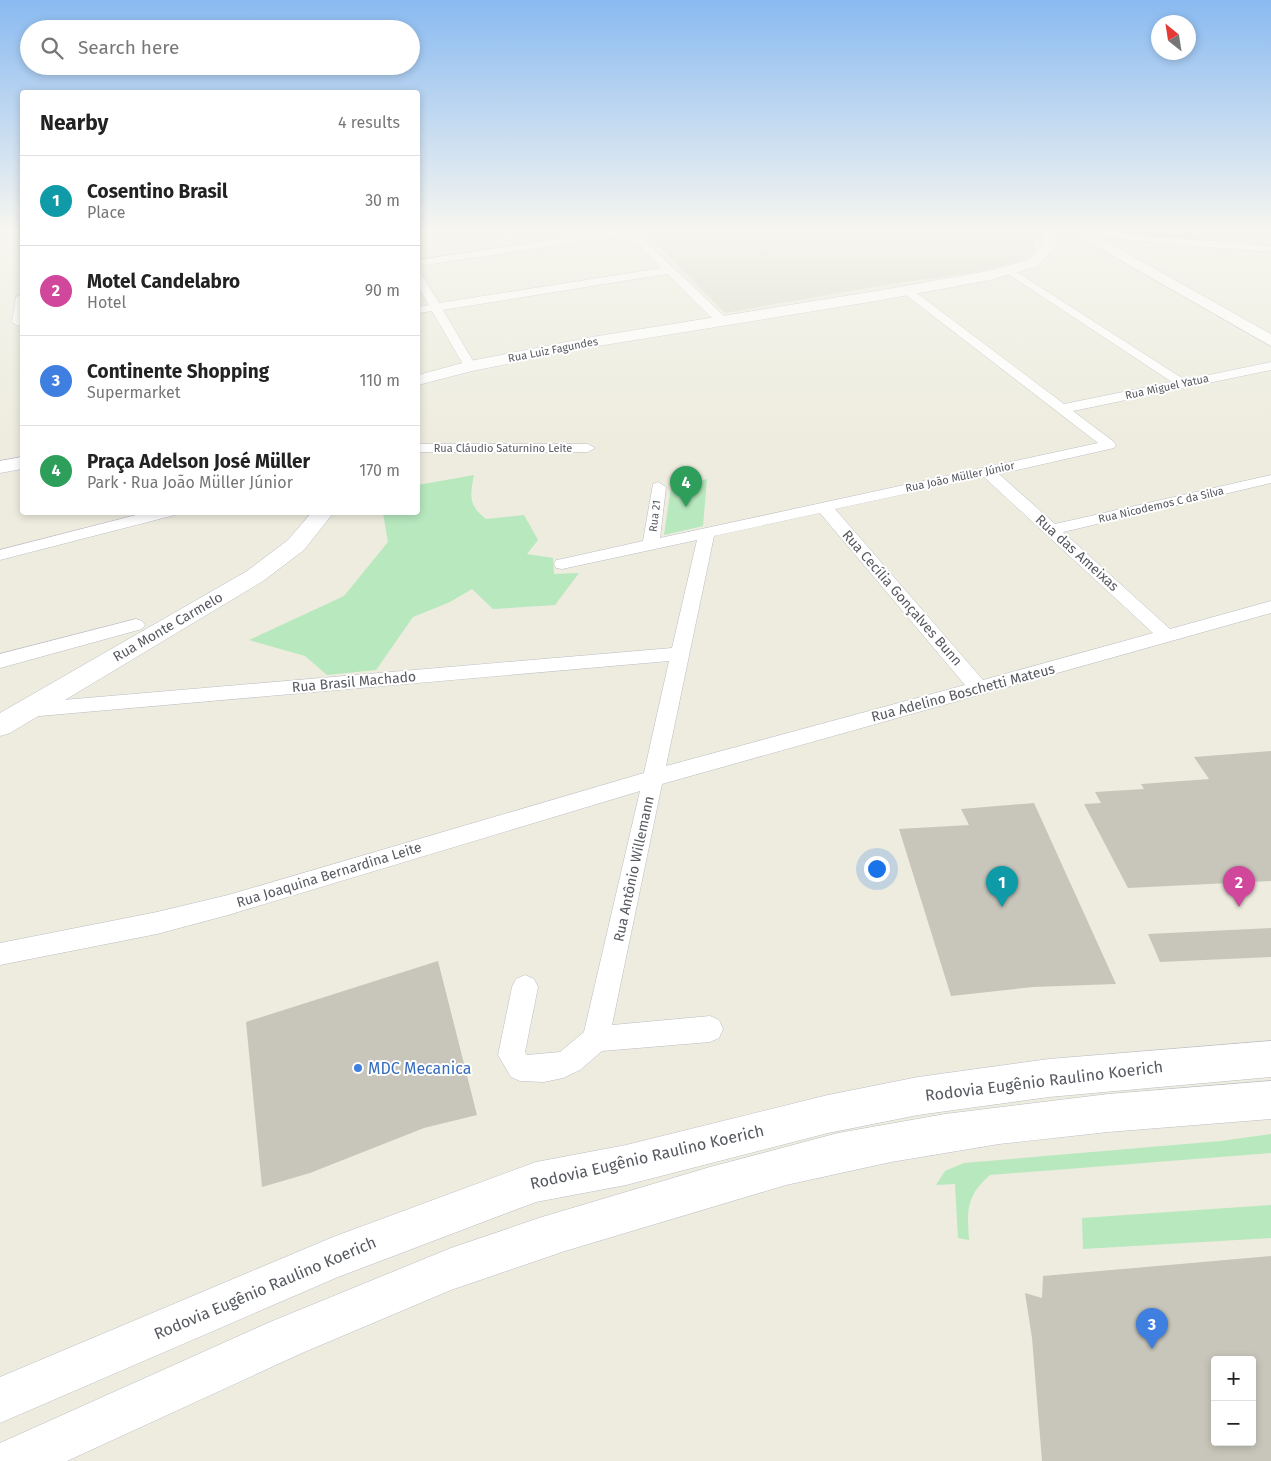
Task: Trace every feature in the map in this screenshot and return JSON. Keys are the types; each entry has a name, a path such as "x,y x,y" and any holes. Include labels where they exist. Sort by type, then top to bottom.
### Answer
{"main road":[{"name":"Rua Luiz Fagundes","path":"420,379 470,366 720,319 860,297"},
{"path":"1193,297 1271,342"},
{"path":"0,467 20,463"},
{"name":"Rua Monte Carmelo","path":"0,726 274,564 305,536 322,515"},
{"name":"Rodovia Eugênio Raulino Koerich","path":"0,1400 333,1258 536,1182 626,1165 819,1117 918,1096 1049,1078 1271,1058"},
{"path":"15,1461 280,1340 453,1268 580,1226 714,1185 841,1153 933,1135 1047,1119 1271,1100"}],"street":[{"path":"429,297 470,366"},
{"path":"420,310 496,297"},
{"path":"697,297 720,319"},
{"name":"Rua João Müller Júnior","path":"562,564 1109,444 915,297"},
{"path":"1050,297 1183,384"},
{"path":"16,322 20,305"},
{"name":"Rua Miguel Yatua","path":"1062,409 1271,366"},
{"name":"Rua Cláudio Saturnino Leite","path":"420,448 588,448"},
{"name":"Rua das Ameixas","path":"987,471 1167,636"},
{"name":"Rua Nicodemos C da Silva","path":"1052,530 1271,479"},
{"name":"Rua 21","path":"651,544 658,487"},
{"name":"Rua Cecília Gonçalves Bunn","path":"824,507 980,689"},
{"path":"0,555 157,515"},
{"name":"Rua Antônio Willemann","path":"596,1039 707,532"},
{"name":"Rua Adelino Boschetti Mateus","path":"654,778 1271,607"},
{"path":"0,661 136,625"},
{"name":"Rua Brasil Machado","path":"28,710 681,654"},
{"name":"Rua Joaquina Bernardina Leite","path":"0,954 156,923 228,905 654,778"},
{"path":"526,988 511,1055 520,1068 536,1069 559,1066 579,1057 596,1039 710,1029"}],"shaded area":[{"path":"709,297 815,297 725,313"}],"green space":[{"path":"474,475 471,494 473,504 480,514 486,519 524,515 538,540 527,554 553,558 554,574 579,573 555,605 493,609 472,589 450,602 413,617 376,670 327,675 305,656 249,640 344,596 388,542 383,515 420,515 420,485"},
{"path":"707,479 703,526 664,535 671,487"},
{"path":"1271,1134 1271,1153 990,1175 972,1197 968,1212 969,1240 958,1238 955,1184 936,1185 945,1171 964,1163 1221,1141"},
{"path":"1271,1205 1271,1238 1083,1249 1082,1218"}],"building":[{"path":"1271,751 1271,881 1128,888 1084,804 1101,803 1095,792 1144,789 1141,784 1209,779 1194,757"},
{"path":"1034,803 1116,984 1033,987 951,996 899,829 969,825 961,809"},
{"path":"1271,928 1271,957 1160,962 1148,934"},
{"name":"MDC Mecanica","path":"438,961 477,1115 424,1128 310,1173 262,1187 246,1022"},
{"path":"1271,1256 1271,1461 1042,1461 1032,1338 1025,1293 1042,1298 1043,1276"}],"place":[{"name":"Praça Adelson José Müller","path":"686,507"},
{"name":"Cosentino Brasil","path":"1002,907"},
{"name":"Motel Candelabro","path":"1239,907"},
{"name":"MDC Mecanica","path":"358,1068"},
{"name":"Continente Shopping","path":"1152,1349"}]}
